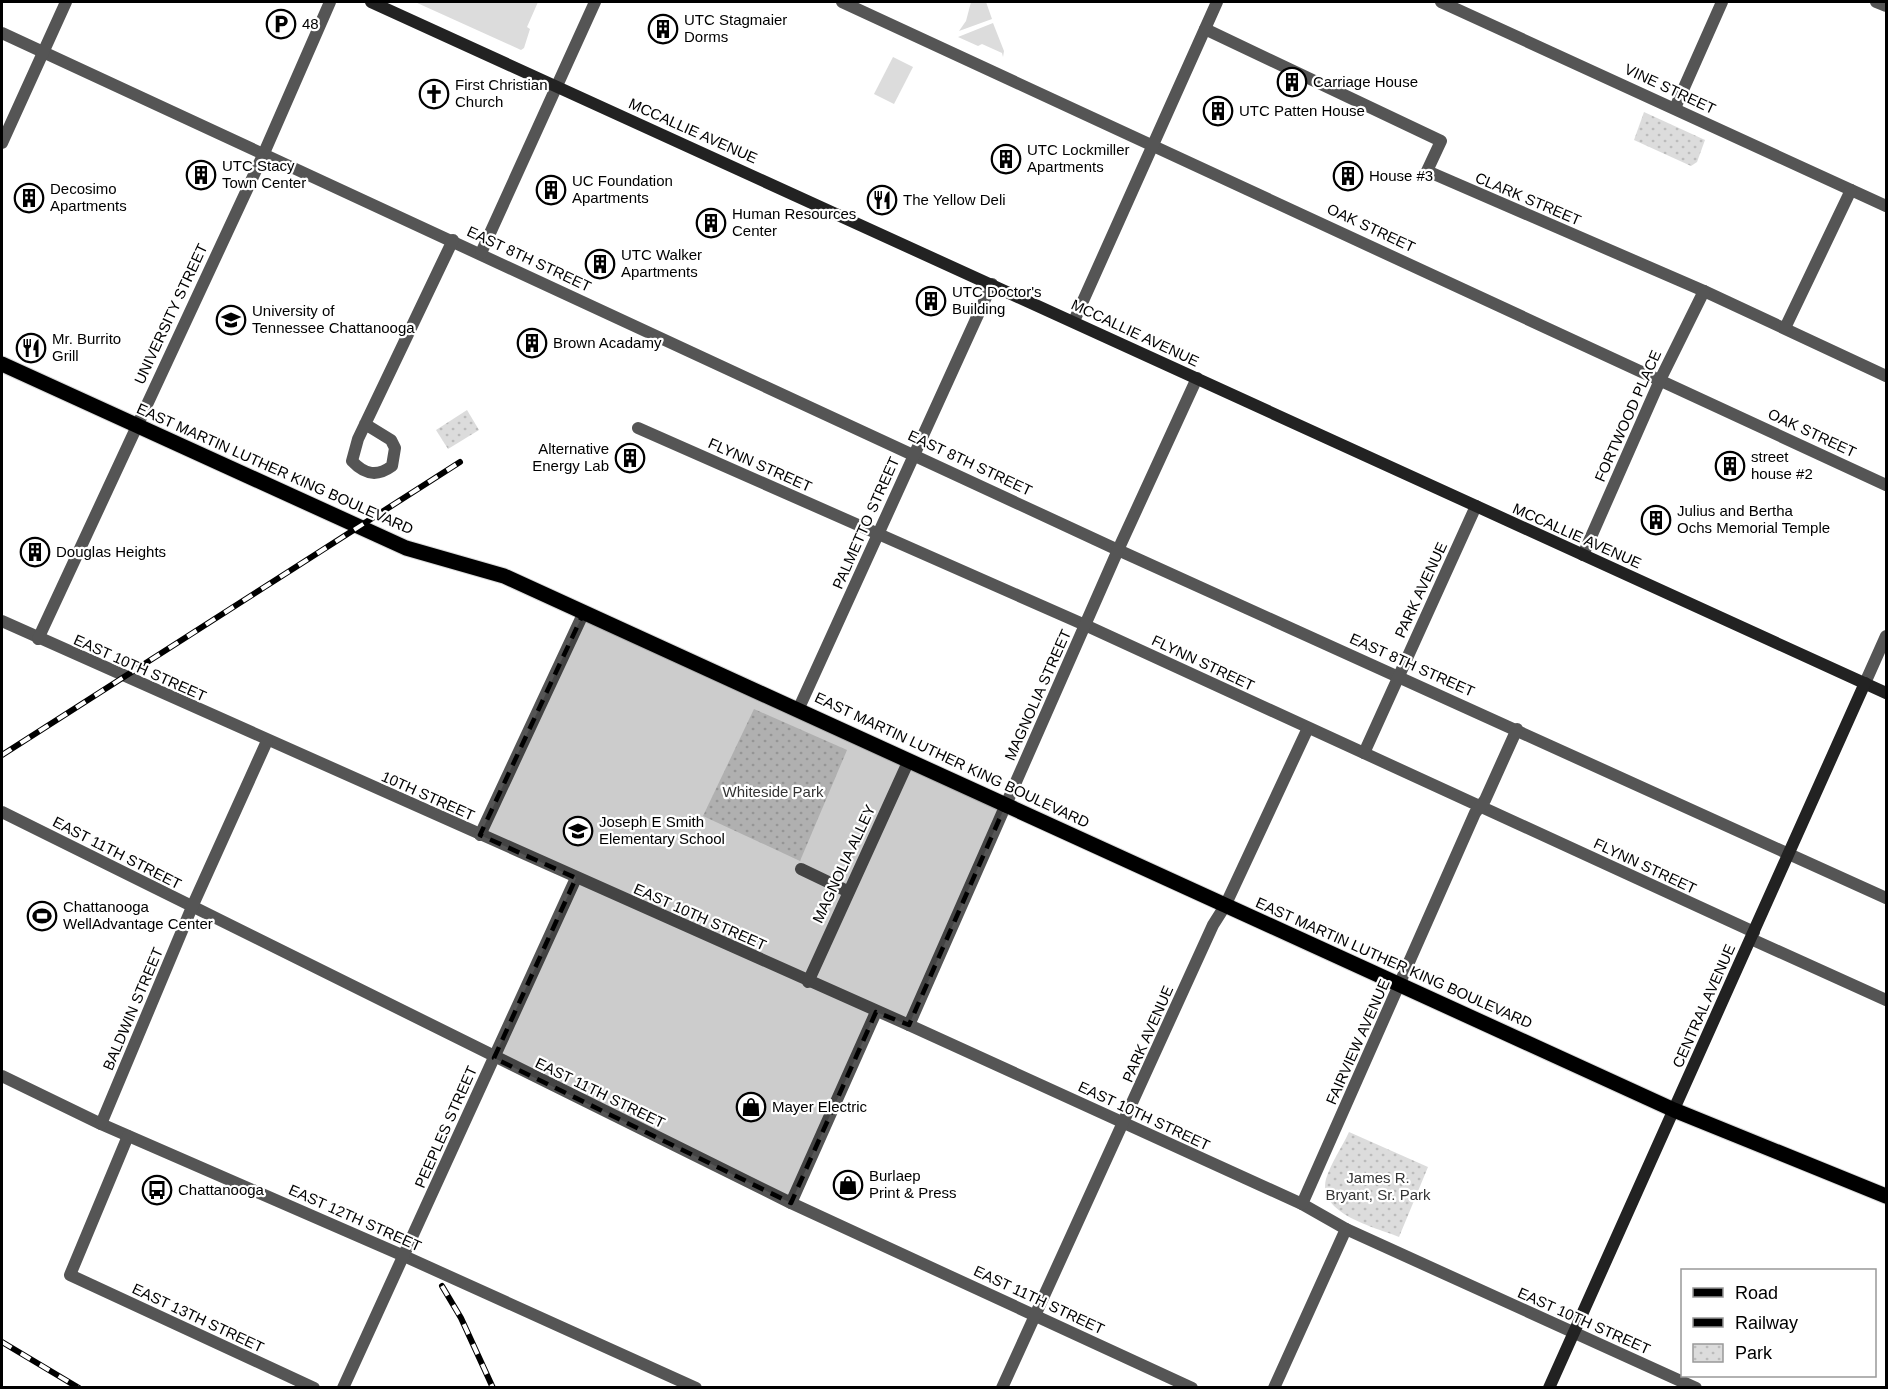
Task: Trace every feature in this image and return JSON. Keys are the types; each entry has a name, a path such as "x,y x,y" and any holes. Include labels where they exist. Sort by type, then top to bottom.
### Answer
{"main road":[{"name":"MCCALLIE AVENUE","path":"371,2 1887,693"},
{"name":"EAST MARTIN LUTHER KING BOULEVARD","path":"2,364 406,548 504,576 1674,1110 1887,1196"},
{"name":"CENTRAL AVENUE","path":"1549,1388 1865,683"}],"street":[{"path":"2,143 66,2"},
{"name":"UNIVERSITY STREET","path":"38,639 264,153 330,2"},
{"path":"481,253 594,2"},
{"name":"OAK STREET","path":"842,2 1661,378 1887,485"},
{"path":"1074,321 1217,2"},
{"name":"VINE STREET","path":"1441,2 1887,206"},
{"path":"1675,108 1722,2"},
{"path":"1876,2 1887,6"},
{"name":"CLARK STREET","path":"1205,29 1442,141 1427,171 1704,291 1887,376"},
{"name":"EAST 8TH STREET","path":"2,33 1118,549 1887,898"},
{"path":"1785,328 1851,190"},
{"path":"365,424 453,240"},
{"name":"PALMETTO STREET","path":"798,710 992,284"},
{"name":"FORTWOOD PLACE","path":"1583,555 1661,378 1704,291"},
{"name":"MAGNOLIA STREET","path":"909,1025 1118,549 1197,378"},
{"name":"FLYNN STREET","path":"638,428 1085,625 1480,807 1887,1000"},
{"name":"PARK AVENUE","path":"1364,753 1476,506"},
{"path":"480,835 584,612"},
{"name":"EAST 10TH STREET","path":"2,621 267,741"},
{"name":"CENTRAL AVENUE","path":"1865,683 1887,636"},
{"name":"PARK AVENUE","path":"1002,1388 1125,1123 1213,925 1225,906 1308,728"},
{"name":"FAIRVIEW AVENUE","path":"1302,1204 1517,729"},
{"name":"10TH STREET","path":"267,741 576,878"},
{"name":"BALDWIN STREET","path":"101,1124 192,907 267,741"},
{"name":"MAGNOLIA ALLEY","path":"808,982 847,891 909,760"},
{"name":"EAST 11TH STREET","path":"2,812 494,1058 791,1203 1192,1388"},
{"path":"801,869 847,891"},
{"name":"EAST 10TH STREET","path":"576,878 1125,1123 1302,1204 1346,1229 1696,1388"},
{"name":"PEEPLES STREET","path":"342,1388 576,878"},
{"path":"791,1203 876,1011"},
{"name":"EAST 12TH STREET","path":"2,1076 101,1124 404,1256 696,1388"},
{"name":"EAST 13TH STREET","path":"128,1136 70,1275 314,1388"},
{"path":"1274,1388 1346,1229"}],"highlighted area":[{"path":"584,612 1006,804 909,1025 876,1012 791,1203 494,1058 576,878 480,835"}],"green space":[{"path":"415,2 538,2 527,27 530,29 524,48 521,50"},
{"path":"971,2 986,2 992,19 959,31 966,21"},
{"path":"993,23 1004,51 1003,57 1002,53 982,44 978,46 958,37"},
{"path":"893,57 913,67 894,104 874,94"},
{"path":"1644,112 1705,140 1697,162 1691,166 1634,140"},
{"path":"467,410 479,430 448,449 436,430"},
{"name":"Whiteside Park","path":"754,709 847,750 800,861 703,816"},
{"name":"James R. Bryant, Sr. Park","path":"1349,1132 1428,1167 1399,1237 1350,1217 1330,1201 1326,1191 1326,1179"}],"railway":[{"path":"2,755 460,462"},
{"path":"442,1286 461,1318 493,1388"},
{"path":"2,1342 79,1388"}],"place":[{"name":"48","path":"281,24"},
{"name":"UTC Stagmaier Dorms","path":"663,29"},
{"name":"Carriage House","path":"1292,82"},
{"name":"First Christian Church","path":"434,94"},
{"name":"UTC Patten House","path":"1218,111"},
{"name":"UTC Lockmiller Apartments","path":"1006,159"},
{"name":"UTC Stacy Town Center","path":"201,175"},
{"name":"House #3","path":"1348,176"},
{"name":"UC Foundation Apartments","path":"551,190"},
{"name":"Decosimo Apartments","path":"29,198"},
{"name":"The Yellow Deli","path":"882,200"},
{"name":"Human Resources Center","path":"711,223"},
{"name":"UTC Walker Apartments","path":"600,264"},
{"name":"UTC Doctor's Building","path":"931,301"},
{"name":"University of Tennessee Chattanooga","path":"231,320"},
{"name":"Brown Acadamy","path":"532,343"},
{"name":"Mr. Burrito Grill","path":"31,348"},
{"name":"Alternative Energy Lab","path":"630,458"},
{"name":"street house #2","path":"1730,466"},
{"name":"Julius and Bertha Ochs Memorial Temple","path":"1656,520"},
{"name":"Douglas Heights","path":"35,552"},
{"name":"Joseph E Smith Elementary School","path":"578,831"},
{"name":"Chattanooga WellAdvantage Center","path":"42,916"},
{"name":"Mayer Electric","path":"751,1107"},
{"name":"Burlaep Print & Press","path":"848,1185"},
{"name":"Chattanooga","path":"157,1190"}]}
